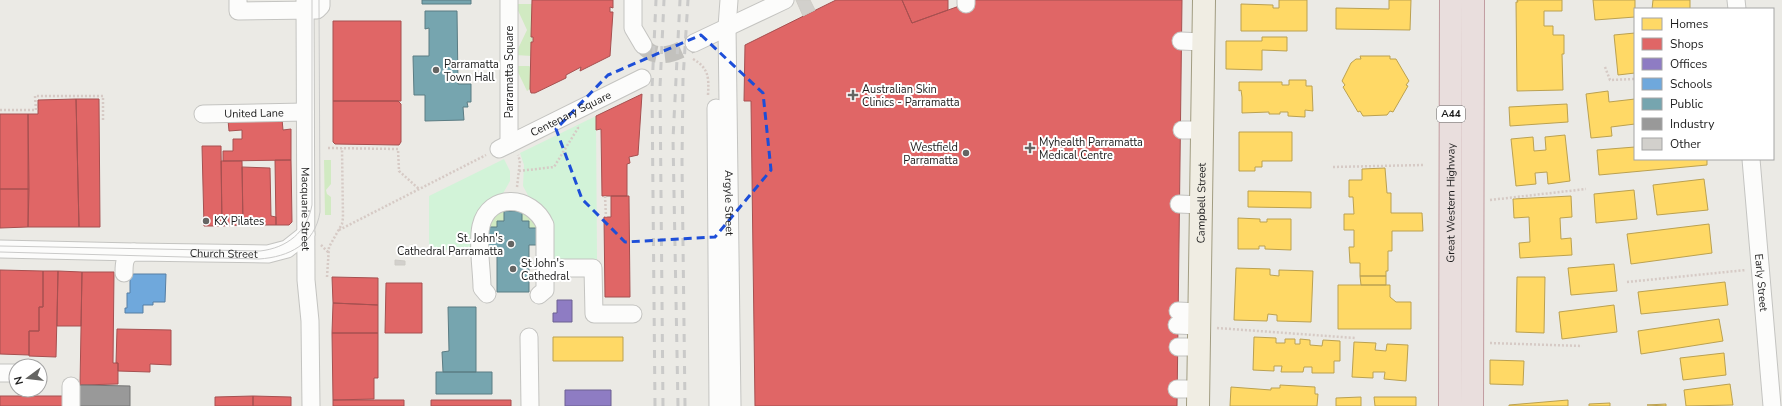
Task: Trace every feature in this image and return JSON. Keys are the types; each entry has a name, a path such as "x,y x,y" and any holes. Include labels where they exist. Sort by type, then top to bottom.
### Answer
{"highway":[{"name":"Great Western Highway","path":"1450,406 1451,0"},
{"name":"Great Western Highway","path":"1472,406 1473,0"}],"main road":[{"name":"Campbell Street","path":"1191,395 1188,347 1194,320 1201,205 1192,130 1204,42 1204,0"}],"street":[{"path":"238,6 305,6 317,10 321,6 321,0"},
{"name":"Parramatta Square","path":"504,146 509,0"},
{"path":"634,0 633,28 643,45"},
{"name":"Argyle Street","path":"718,0 721,30 732,406"},
{"name":"Argyle Street","path":"718,406 721,30 729,0"},
{"path":"694,43 785,0"},
{"name":"Macquarie Street","path":"305,6 306,286 310,321 311,406"},
{"path":"1181,41 1204,42"},
{"name":"Centenary Square","path":"504,146 642,78"},
{"name":"United Lane","path":"203,114 305,112"},
{"name":"Early Street","path":"1751,160 1772,406"},
{"path":"487,294 482,288 481,226 488,213 494,208 508,202 515,201 530,206 537,211 543,221 545,233 545,290 538,295"},
{"path":"1179,204 1201,205"},
{"name":"Church Street","path":"0,249 268,254 287,249 306,234"},
{"path":"124,273 126,258 129,254 134,252"},
{"path":"546,268 593,268 594,314 633,314"},
{"path":"529,337 530,406"},
{"path":"71,386 71,406"}],"path":[{"path":"1605,67 1610,80 1634,79"},
{"path":"0,110 36,110 35,96 103,96 103,122"},
{"path":"519,171 554,167 578,128 572,112"},
{"path":"339,230 504,146 517,154 520,161 515,201"},
{"path":"328,148 398,149 399,171 419,189"},
{"path":"327,277 329,246 339,230 343,218 342,148"},
{"path":"1333,167 1423,165"},
{"path":"1473,199 1487,200 1586,189"},
{"path":"605,196 606,217"},
{"path":"1627,282 1760,269"},
{"path":"1194,320 1355,338"},
{"path":"1472,342 1582,346"}],"highlighted area":[{"path":"701,35 763,93 771,170 715,237 625,242 582,199 556,129 608,75"}],"green space":[{"path":"515,4 533,4 532,56 515,55 527,30"},
{"path":"515,66 529,66 532,68 533,87 527,91"},
{"path":"596,116 597,259 553,259 531,201 523,186 524,165 520,153"},
{"path":"504,159 510,171 510,181 472,249 429,250 429,196"},
{"path":"324,160 331,160 331,184 326,190 327,194 331,197 331,215 325,215"},
{"path":"520,206 540,228 529,228 529,221 522,221 522,211 504,221 497,221 497,227 485,227 500,210"}],"building: Homes":[{"path":"1279,0 1307,0 1307,31 1241,31 1241,4 1273,5 1273,8 1279,8"},
{"path":"1389,0 1411,0 1410,30 1336,29 1336,8 1389,9"},
{"path":"1517,0 1562,0 1562,11 1544,11 1544,26 1553,26 1553,35 1564,35 1564,54 1562,54 1563,90 1517,91"},
{"path":"1593,0 1635,0 1634,17 1595,20"},
{"path":"1653,0 1690,0 1690,8 1652,8"},
{"path":"1634,33 1634,73 1618,75 1614,35"},
{"path":"1262,37 1287,37 1287,51 1262,50 1262,70 1226,69 1226,41 1262,41"},
{"path":"1360,56 1390,56 1390,59 1396,59 1409,81 1406,85 1408,86 1393,112 1390,111 1387,115 1363,116 1360,111 1358,112 1343,87 1345,85 1342,81 1351,63 1356,59 1361,59"},
{"path":"1289,80 1306,80 1306,86 1312,86 1313,111 1305,110 1305,117 1288,116 1288,112 1280,112 1280,114 1269,114 1269,112 1242,113 1242,97 1241,90 1239,91 1239,82 1282,82 1282,85 1289,85"},
{"path":"1608,91 1609,102 1634,99 1634,124 1611,127 1612,136 1591,138 1586,94"},
{"path":"1567,104 1568,122 1510,126 1509,107"},
{"path":"1239,132 1292,132 1292,161 1262,161 1262,167 1255,167 1255,171 1239,171"},
{"path":"1565,135 1570,181 1548,184 1547,172 1535,173 1536,184 1516,186 1511,139 1533,137 1534,151 1546,150 1545,137"},
{"path":"1634,147 1634,160 1707,160 1707,165 1599,175 1597,150"},
{"path":"1385,168 1387,193 1391,193 1391,213 1422,213 1423,231 1392,231 1392,251 1388,251 1388,271 1386,271 1386,276 1360,276 1360,263 1350,263 1349,247 1354,247 1354,230 1344,230 1344,214 1354,214 1353,197 1349,197 1349,180 1362,180 1362,169"},
{"path":"1704,179 1708,210 1657,215 1653,185"},
{"path":"1634,190 1637,219 1596,223 1594,194"},
{"path":"1248,191 1311,192 1311,208 1248,207"},
{"path":"1571,196 1572,217 1560,218 1561,239 1571,238 1572,255 1520,258 1519,243 1530,242 1529,217 1514,218 1513,199"},
{"path":"1238,218 1260,219 1260,222 1267,222 1267,219 1291,219 1291,250 1265,249 1265,246 1259,246 1259,249 1238,249"},
{"path":"1709,224 1712,253 1631,264 1627,234"},
{"path":"1614,264 1617,291 1571,295 1568,268"},
{"path":"1236,268 1270,269 1270,275 1279,276 1279,270 1313,271 1311,322 1277,321 1277,315 1268,314 1267,321 1234,320"},
{"path":"1360,276 1386,276 1386,285 1361,285"},
{"path":"1517,277 1545,277 1544,333 1516,332"},
{"path":"1725,282 1728,305 1641,314 1638,292"},
{"path":"1338,285 1390,285 1390,297 1396,302 1411,302 1411,329 1338,329"},
{"path":"1614,305 1617,332 1562,339 1559,312"},
{"path":"1719,319 1723,341 1641,354 1638,331"},
{"path":"553,337 623,337 623,361 553,361"},
{"path":"1254,337 1276,338 1276,343 1285,343 1285,339 1295,339 1295,344 1300,344 1300,339 1310,340 1310,345 1322,346 1323,340 1340,341 1340,361 1334,361 1334,373 1312,373 1312,367 1304,367 1303,372 1281,372 1282,366 1274,366 1274,371 1253,370"},
{"path":"1354,342 1376,343 1375,350 1386,351 1387,344 1408,345 1406,381 1384,379 1385,372 1373,372 1373,378 1352,377"},
{"path":"1724,353 1726,375 1683,380 1680,358"},
{"path":"1490,360 1524,361 1523,385 1490,384"},
{"path":"1730,384 1733,405 1686,406 1684,390"},
{"path":"1280,385 1315,387 1315,394 1318,394 1317,406 1230,406 1231,387 1271,390 1271,388 1280,388"},
{"path":"1361,397 1361,406 1336,406 1336,398"},
{"path":"1374,397 1416,397 1416,406 1375,406"},
{"path":"1568,400 1568,406 1509,406 1509,405"},
{"path":"1610,403 1610,406 1589,406 1589,404"},
{"path":"1666,404 1666,406 1647,405"}],"building: Shops":[{"path":"532,0 613,0 613,8 610,7 610,12 613,12 610,56 580,71 581,67 566,75 566,78 535,93 531,93 531,42 533,42 533,37 531,37"},
{"name":"Westfield Parramatta","path":"836,0 902,0 912,23 976,0 1182,0 1177,406 755,406 751,101 744,101 745,45"},
{"path":"902,0 948,0 948,10 912,23"},
{"path":"333,21 401,21 401,101 333,101"},
{"path":"642,94 638,155 629,157 630,163 627,164 627,196 602,196 601,129 596,130 596,116"},
{"path":"76,99 79,227 28,227 28,114 38,114 38,100"},
{"path":"76,99 99,99 100,227 79,227"},
{"path":"333,101 398,101 401,104 401,142 399,145 335,144 333,142"},
{"path":"0,114 28,114 29,189 0,189"},
{"path":"282,119 283,130 291,129 291,160 223,161 223,151 233,151 233,139 242,139 242,130 229,131 228,120"},
{"path":"202,146 221,146 222,226 204,226"},
{"path":"275,160 291,160 292,222 289,225 276,225"},
{"path":"221,161 242,161 243,225 222,226"},
{"path":"242,167 270,168 271,216 276,217 276,225 243,225"},
{"path":"0,189 29,189 28,227 0,228"},
{"path":"611,196 629,196 630,297 605,297 604,217 611,217"},
{"path":"0,270 43,271 43,307 39,307 39,331 29,331 29,355 0,354"},
{"path":"43,271 58,271 56,357 29,356 29,331 39,331 39,307 43,307"},
{"path":"58,271 82,272 81,326 57,326"},
{"path":"82,272 114,272 113,363 118,363 118,384 80,385"},
{"path":"332,277 378,278 378,305 333,303"},
{"path":"386,283 422,283 422,333 385,333"},
{"path":"333,303 378,305 378,333 332,333"},
{"path":"117,329 171,330 171,365 150,364 150,372 118,371 118,363 116,363"},
{"path":"332,333 378,333 378,378 374,378 374,399 333,400"},
{"path":"0,396 8,396 8,398 48,398 48,396 64,396 64,406 0,406"},
{"path":"253,396 291,397 291,406 253,406"},
{"path":"253,396 253,406 215,406 215,397"},
{"path":"333,400 404,400 404,406 333,406"},
{"path":"431,400 511,400 511,406 431,406"}],"building: Offices":[{"path":"557,300 572,300 572,322 553,322 553,313 557,313"},
{"path":"565,390 611,390 611,406 565,406"}],"building: Schools":[{"path":"130,274 166,274 165,302 153,302 153,305 143,305 143,313 125,313 125,308 127,308 127,293 130,293"}],"building: Public":[{"path":"422,0 471,0 471,4 422,4"},
{"name":"Parramatta Town Hall","path":"425,11 457,11 458,84 471,84 471,102 467,102 468,107 463,107 464,120 425,121 425,95 414,95 413,56 429,56 429,28 425,29"},
{"name":"St John's Cathedral","path":"504,211 522,211 522,221 529,221 529,228 540,228 540,245 529,245 529,292 497,292 497,247 486,247 485,227 497,227 497,221 504,221"},
{"path":"448,307 476,307 476,372 443,372 442,352 449,351"},
{"path":"436,372 492,372 492,394 436,394"}],"building: Industry":[{"path":"81,385 130,386 130,406 72,406 77,389"}],"building: Other":[{"path":"796,0 810,0 815,10 803,16"},
{"path":"395,260 405,261 405,265 395,265"}],"tunnel":[{"path":"643,45 648,51 661,55 675,52 694,43"}],"tram line":[{"path":"0,246 260,251 279,246 294,237 306,223 312,205 312,0"},
{"path":"0,252 259,259 270,258 290,252 299,247 313,233 320,212 319,0"}],"railway":[{"path":"655,406 652,89 656,0"},
{"path":"663,406 660,87 664,0"},
{"path":"678,406 673,139 680,0"},
{"path":"685,406 682,162 683,79 688,0"}],"place":[{"name":"Parramatta Town Hall","path":"436,70"},
{"name":"Australian Skin Clinics - Parramatta","path":"853,95"},
{"name":"Myhealth Parramatta Medical Centre","path":"1030,148"},
{"name":"Westfield Parramatta","path":"966,153"},
{"name":"KX Pilates","path":"206,221"},
{"name":"St. John's Cathedral Parramatta","path":"511,244"},
{"name":"St John's Cathedral","path":"513,269"}]}
